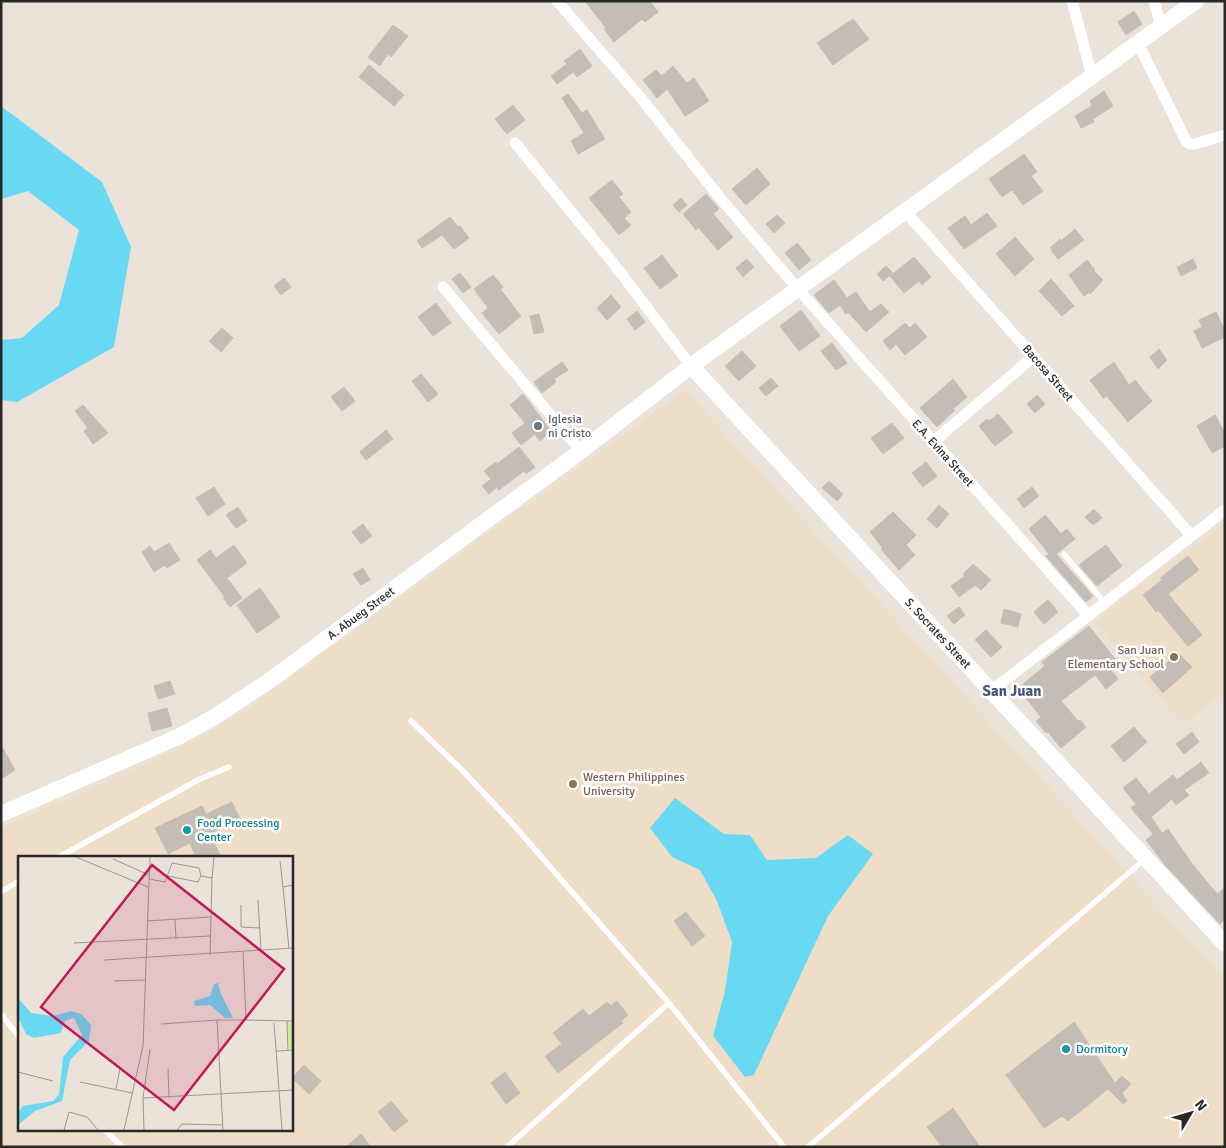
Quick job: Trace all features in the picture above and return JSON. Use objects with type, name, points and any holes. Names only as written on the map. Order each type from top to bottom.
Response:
[{"type":"street","name":"E.A. Evina Street","points":[[558,1],[641,98],[721,199],[798,289],[1089,616]]},
{"type":"street","points":[[1072,1],[1092,76]]},
{"type":"street","points":[[1154,1],[1161,26]]},
{"type":"street","name":"A. Abueg Street","points":[[1,814],[156,748],[216,716],[269,681],[581,451],[691,366],[1196,1]]},
{"type":"street","points":[[1138,43],[1186,140],[1190,144],[1195,144],[1225,135]]},
{"type":"street","points":[[515,143],[616,268],[691,366]]},
{"type":"street","name":"Bacosa Street","points":[[905,211],[1191,535]]},
{"type":"street","points":[[443,287],[581,451]]},
{"type":"street","points":[[933,442],[1033,356]]},
{"type":"street","name":"S. Socrates Street","points":[[691,366],[1225,944]]},
{"type":"street","points":[[991,692],[1225,510]]},
{"type":"lane","points":[[1064,554],[1105,603]]},
{"type":"lane","points":[[411,722],[462,770],[511,822],[669,1003],[784,1147]]},
{"type":"lane","points":[[61,856],[198,780],[229,767]]},
{"type":"lane","points":[[808,1147],[1146,858]]},
{"type":"lane","points":[[1,892],[18,882]]},
{"type":"lane","points":[[506,1147],[669,1003]]},
{"type":"lane","points":[[1,1014],[18,1036]]},
{"type":"lane","points":[[105,1130],[122,1147]]},
{"type":"shaded area","name":"Western Philippines University","points":[[685,390],[1225,980],[1225,1147],[1,1147],[1,828],[200,739],[248,708]]},
{"type":"shaded area","name":"San Juan Elementary School","points":[[1225,522],[1225,691],[1183,724],[1093,622]]},
{"type":"water","points":[[1,106],[102,182],[131,247],[114,347],[17,402],[1,400],[1,340],[22,338],[59,305],[79,230],[28,191],[1,199]]},
{"type":"water","points":[[675,798],[724,834],[750,835],[767,860],[816,858],[848,835],[873,854],[828,916],[754,1075],[745,1077],[713,1036],[725,991],[732,942],[717,901],[700,870],[672,857],[650,828]]},
{"type":"building","points":[[585,1],[650,1],[658,12],[645,22],[642,19],[614,42],[604,29],[606,28]]},
{"type":"building","points":[[1134,11],[1142,24],[1126,35],[1118,22]]},
{"type":"building","points":[[853,19],[869,39],[833,65],[817,43]]},
{"type":"building","points":[[393,25],[408,36],[391,57],[388,54],[380,66],[368,57]]},
{"type":"building","points":[[580,49],[592,66],[577,77],[573,72],[557,84],[551,76],[567,64],[564,61]]},
{"type":"building","points":[[369,65],[404,95],[394,106],[359,77]]},
{"type":"building","points":[[673,66],[687,83],[694,78],[709,101],[685,116],[667,89],[657,98],[643,80],[656,70],[662,76]]},
{"type":"building","points":[[1104,91],[1113,106],[1093,119],[1094,122],[1081,128],[1075,116],[1092,106],[1090,101]]},
{"type":"building","points":[[568,94],[582,113],[587,110],[605,139],[578,154],[571,141],[584,133],[562,98]]},
{"type":"building","points":[[513,105],[525,120],[507,134],[495,119]]},
{"type":"building","points":[[1024,154],[1037,172],[1031,176],[1043,191],[1023,205],[1012,190],[1002,197],[989,179]]},
{"type":"building","points":[[757,168],[770,184],[746,205],[732,189]]},
{"type":"building","points":[[612,180],[623,194],[619,197],[631,212],[624,218],[631,225],[619,235],[589,198]]},
{"type":"building","points":[[706,194],[719,209],[713,214],[733,237],[718,250],[698,227],[696,230],[683,214]]},
{"type":"building","points":[[681,198],[687,205],[679,212],[673,205]]},
{"type":"building","points":[[987,213],[997,226],[964,249],[948,228],[965,216],[971,225]]},
{"type":"building","points":[[777,215],[785,223],[774,233],[766,224]]},
{"type":"building","points":[[450,217],[469,238],[454,249],[442,235],[422,248],[417,241]]},
{"type":"building","points":[[1075,229],[1084,240],[1058,259],[1051,250],[1051,247]]},
{"type":"building","points":[[1015,237],[1034,259],[1015,276],[996,254]]},
{"type":"building","points":[[797,243],[811,260],[799,270],[785,253]]},
{"type":"building","points":[[662,255],[678,276],[660,289],[644,268]]},
{"type":"building","points":[[914,257],[931,277],[922,285],[919,281],[904,293],[890,276]]},
{"type":"building","points":[[747,259],[754,267],[743,277],[736,268]]},
{"type":"building","points":[[1193,259],[1197,268],[1181,276],[1177,267]]},
{"type":"building","points":[[1087,260],[1103,280],[1090,294],[1089,292],[1084,296],[1069,275]]},
{"type":"building","points":[[886,266],[893,273],[883,281],[877,274]]},
{"type":"building","points":[[460,273],[471,287],[463,293],[452,279]]},
{"type":"building","points":[[493,275],[503,287],[500,289],[521,316],[499,334],[482,313],[488,308],[474,289]]},
{"type":"building","points":[[284,278],[291,287],[281,295],[274,286]]},
{"type":"building","points":[[1051,279],[1074,306],[1062,316],[1039,291]]},
{"type":"building","points":[[834,280],[847,298],[856,292],[870,312],[881,304],[889,312],[866,332],[848,312],[846,314],[840,305],[829,313],[814,295]]},
{"type":"building","points":[[611,295],[621,307],[607,320],[597,308]]},
{"type":"building","points":[[436,303],[451,323],[433,336],[418,317]]},
{"type":"building","points":[[801,310],[820,336],[799,351],[780,326]]},
{"type":"building","points":[[637,311],[645,322],[635,330],[627,319]]},
{"type":"building","points":[[1216,312],[1225,331],[1225,337],[1202,348],[1194,331],[1202,327],[1199,320]]},
{"type":"building","points":[[539,314],[544,332],[534,334],[530,316]]},
{"type":"building","points":[[905,323],[910,328],[915,323],[927,337],[905,355],[896,344],[890,350],[883,341]]},
{"type":"building","points":[[222,328],[233,338],[221,352],[209,341]]},
{"type":"building","points":[[832,343],[847,363],[836,370],[821,351]]},
{"type":"building","points":[[1159,349],[1167,360],[1158,369],[1150,357]]},
{"type":"building","points":[[742,351],[756,366],[739,381],[725,366]]},
{"type":"building","points":[[562,362],[568,370],[554,379],[556,382],[542,393],[534,382]]},
{"type":"building","points":[[1114,362],[1129,385],[1135,380],[1152,401],[1128,422],[1107,396],[1103,398],[1090,380]]},
{"type":"building","points":[[421,374],[438,394],[428,402],[412,381]]},
{"type":"building","points":[[771,378],[778,386],[766,396],[759,388]]},
{"type":"building","points":[[953,379],[967,397],[937,427],[920,408]]},
{"type":"building","points":[[344,387],[355,401],[342,411],[331,397]]},
{"type":"building","points":[[523,394],[551,431],[540,441],[535,434],[521,445],[512,433],[525,423],[510,405]]},
{"type":"building","points":[[1037,395],[1045,404],[1035,413],[1027,404]]},
{"type":"building","points":[[83,405],[108,433],[93,444],[84,431],[88,428],[75,411]]},
{"type":"building","points":[[998,414],[1013,432],[995,446],[979,426],[987,419],[989,421]]},
{"type":"building","points":[[1215,415],[1225,433],[1225,446],[1212,453],[1197,426]]},
{"type":"building","points":[[892,423],[904,438],[883,454],[871,438]]},
{"type":"building","points":[[386,430],[393,439],[366,460],[360,452]]},
{"type":"building","points":[[519,447],[535,467],[526,474],[524,471],[499,490],[497,487],[489,494],[482,486],[491,479],[484,471],[496,462],[497,464]]},
{"type":"building","points":[[926,462],[937,476],[923,487],[912,473]]},
{"type":"building","points":[[829,481],[843,494],[837,501],[822,488]]},
{"type":"building","points":[[214,487],[225,504],[208,516],[196,498]]},
{"type":"building","points":[[1032,487],[1039,496],[1024,508],[1017,499]]},
{"type":"building","points":[[939,505],[949,514],[937,528],[927,519]]},
{"type":"building","points":[[238,507],[247,521],[236,528],[226,515]]},
{"type":"building","points":[[1094,509],[1102,518],[1093,525],[1085,517]]},
{"type":"building","points":[[893,512],[916,535],[906,545],[915,555],[899,570],[881,549],[883,548],[870,532]]},
{"type":"building","points":[[1045,515],[1061,534],[1067,529],[1075,539],[1056,554],[1093,596],[1086,602],[1046,556],[1049,554],[1029,529]]},
{"type":"building","points":[[363,524],[372,536],[361,544],[352,532]]},
{"type":"building","points":[[169,543],[180,560],[167,568],[165,565],[154,572],[142,552],[150,546],[154,552]]},
{"type":"building","points":[[234,545],[247,563],[227,578],[242,598],[230,607],[223,598],[225,597],[197,560],[210,550],[216,558]]},
{"type":"building","points":[[1106,545],[1122,566],[1097,586],[1079,565]]},
{"type":"building","points":[[1188,556],[1199,570],[1168,594],[1202,635],[1188,646],[1143,595],[1162,580],[1160,578]]},
{"type":"building","points":[[973,564],[991,580],[981,590],[975,585],[959,597],[951,586],[965,576],[963,574]]},
{"type":"building","points":[[363,568],[370,580],[361,585],[353,574]]},
{"type":"building","points":[[260,588],[280,617],[257,633],[237,605]]},
{"type":"building","points":[[1048,600],[1058,612],[1044,624],[1034,612]]},
{"type":"building","points":[[959,607],[965,615],[954,624],[947,616]]},
{"type":"building","points":[[1004,609],[1021,614],[1018,627],[1001,623]]},
{"type":"building","points":[[1089,626],[1115,659],[1107,665],[1118,679],[1106,689],[1095,675],[1061,701],[1078,721],[1080,720],[1086,727],[1061,748],[1036,721],[1041,717],[1018,688],[1045,666],[1042,662]]},
{"type":"building","points":[[986,630],[1002,647],[991,657],[975,640]]},
{"type":"building","points":[[1178,653],[1192,667],[1163,693],[1150,677]]},
{"type":"building","points":[[170,681],[175,694],[158,699],[154,686]]},
{"type":"building","points":[[167,708],[172,726],[152,731],[148,713]]},
{"type":"building","points":[[1134,727],[1147,742],[1124,762],[1111,746]]},
{"type":"building","points":[[1192,732],[1199,742],[1184,754],[1176,744]]},
{"type":"building","points":[[1,745],[15,770],[1,779]]},
{"type":"building","points":[[1201,762],[1209,773],[1184,790],[1189,795],[1176,805],[1172,799],[1151,817],[1162,833],[1168,829],[1193,865],[1217,894],[1225,888],[1225,919],[1220,924],[1166,866],[1146,840],[1153,834],[1131,808],[1136,804],[1123,788],[1136,778],[1149,794],[1173,775],[1177,780]]},
{"type":"building","name":"Food Processing Center","points":[[232,802],[240,819],[210,834],[221,856],[196,856],[190,843],[168,854],[155,828],[202,806],[206,814]]},
{"type":"building","points":[[686,912],[705,936],[692,946],[674,921]]},
{"type":"building","points":[[617,1001],[628,1015],[621,1021],[623,1023],[558,1073],[545,1056],[562,1044],[553,1033],[583,1009],[589,1016],[607,1002],[611,1006]]},
{"type":"building","name":"Dormitory","points":[[1074,1022],[1115,1083],[1122,1076],[1131,1084],[1122,1093],[1127,1101],[1123,1104],[1108,1089],[1068,1121],[1062,1116],[1044,1128],[1006,1075]]},
{"type":"building","points":[[304,1065],[321,1081],[309,1094],[292,1078]]},
{"type":"building","points":[[505,1072],[520,1093],[506,1104],[491,1083]]},
{"type":"building","points":[[391,1101],[408,1121],[394,1132],[378,1112]]},
{"type":"building","points":[[953,1108],[980,1147],[942,1147],[927,1127]]},
{"type":"building","points":[[361,1134],[371,1147],[346,1147]]},
{"type":"place","name":"Iglesia ni Cristo","points":[[538,426]]},
{"type":"place","name":"San Juan Elementary School","points":[[1174,657]]},
{"type":"place","name":"Western Philippines University","points":[[573,784]]},
{"type":"place","name":"Food Processing Center","points":[[187,830]]},
{"type":"place","name":"Dormitory","points":[[1066,1049]]},
{"type":"district","name":"San Juan","points":[[1012,691]]}]
